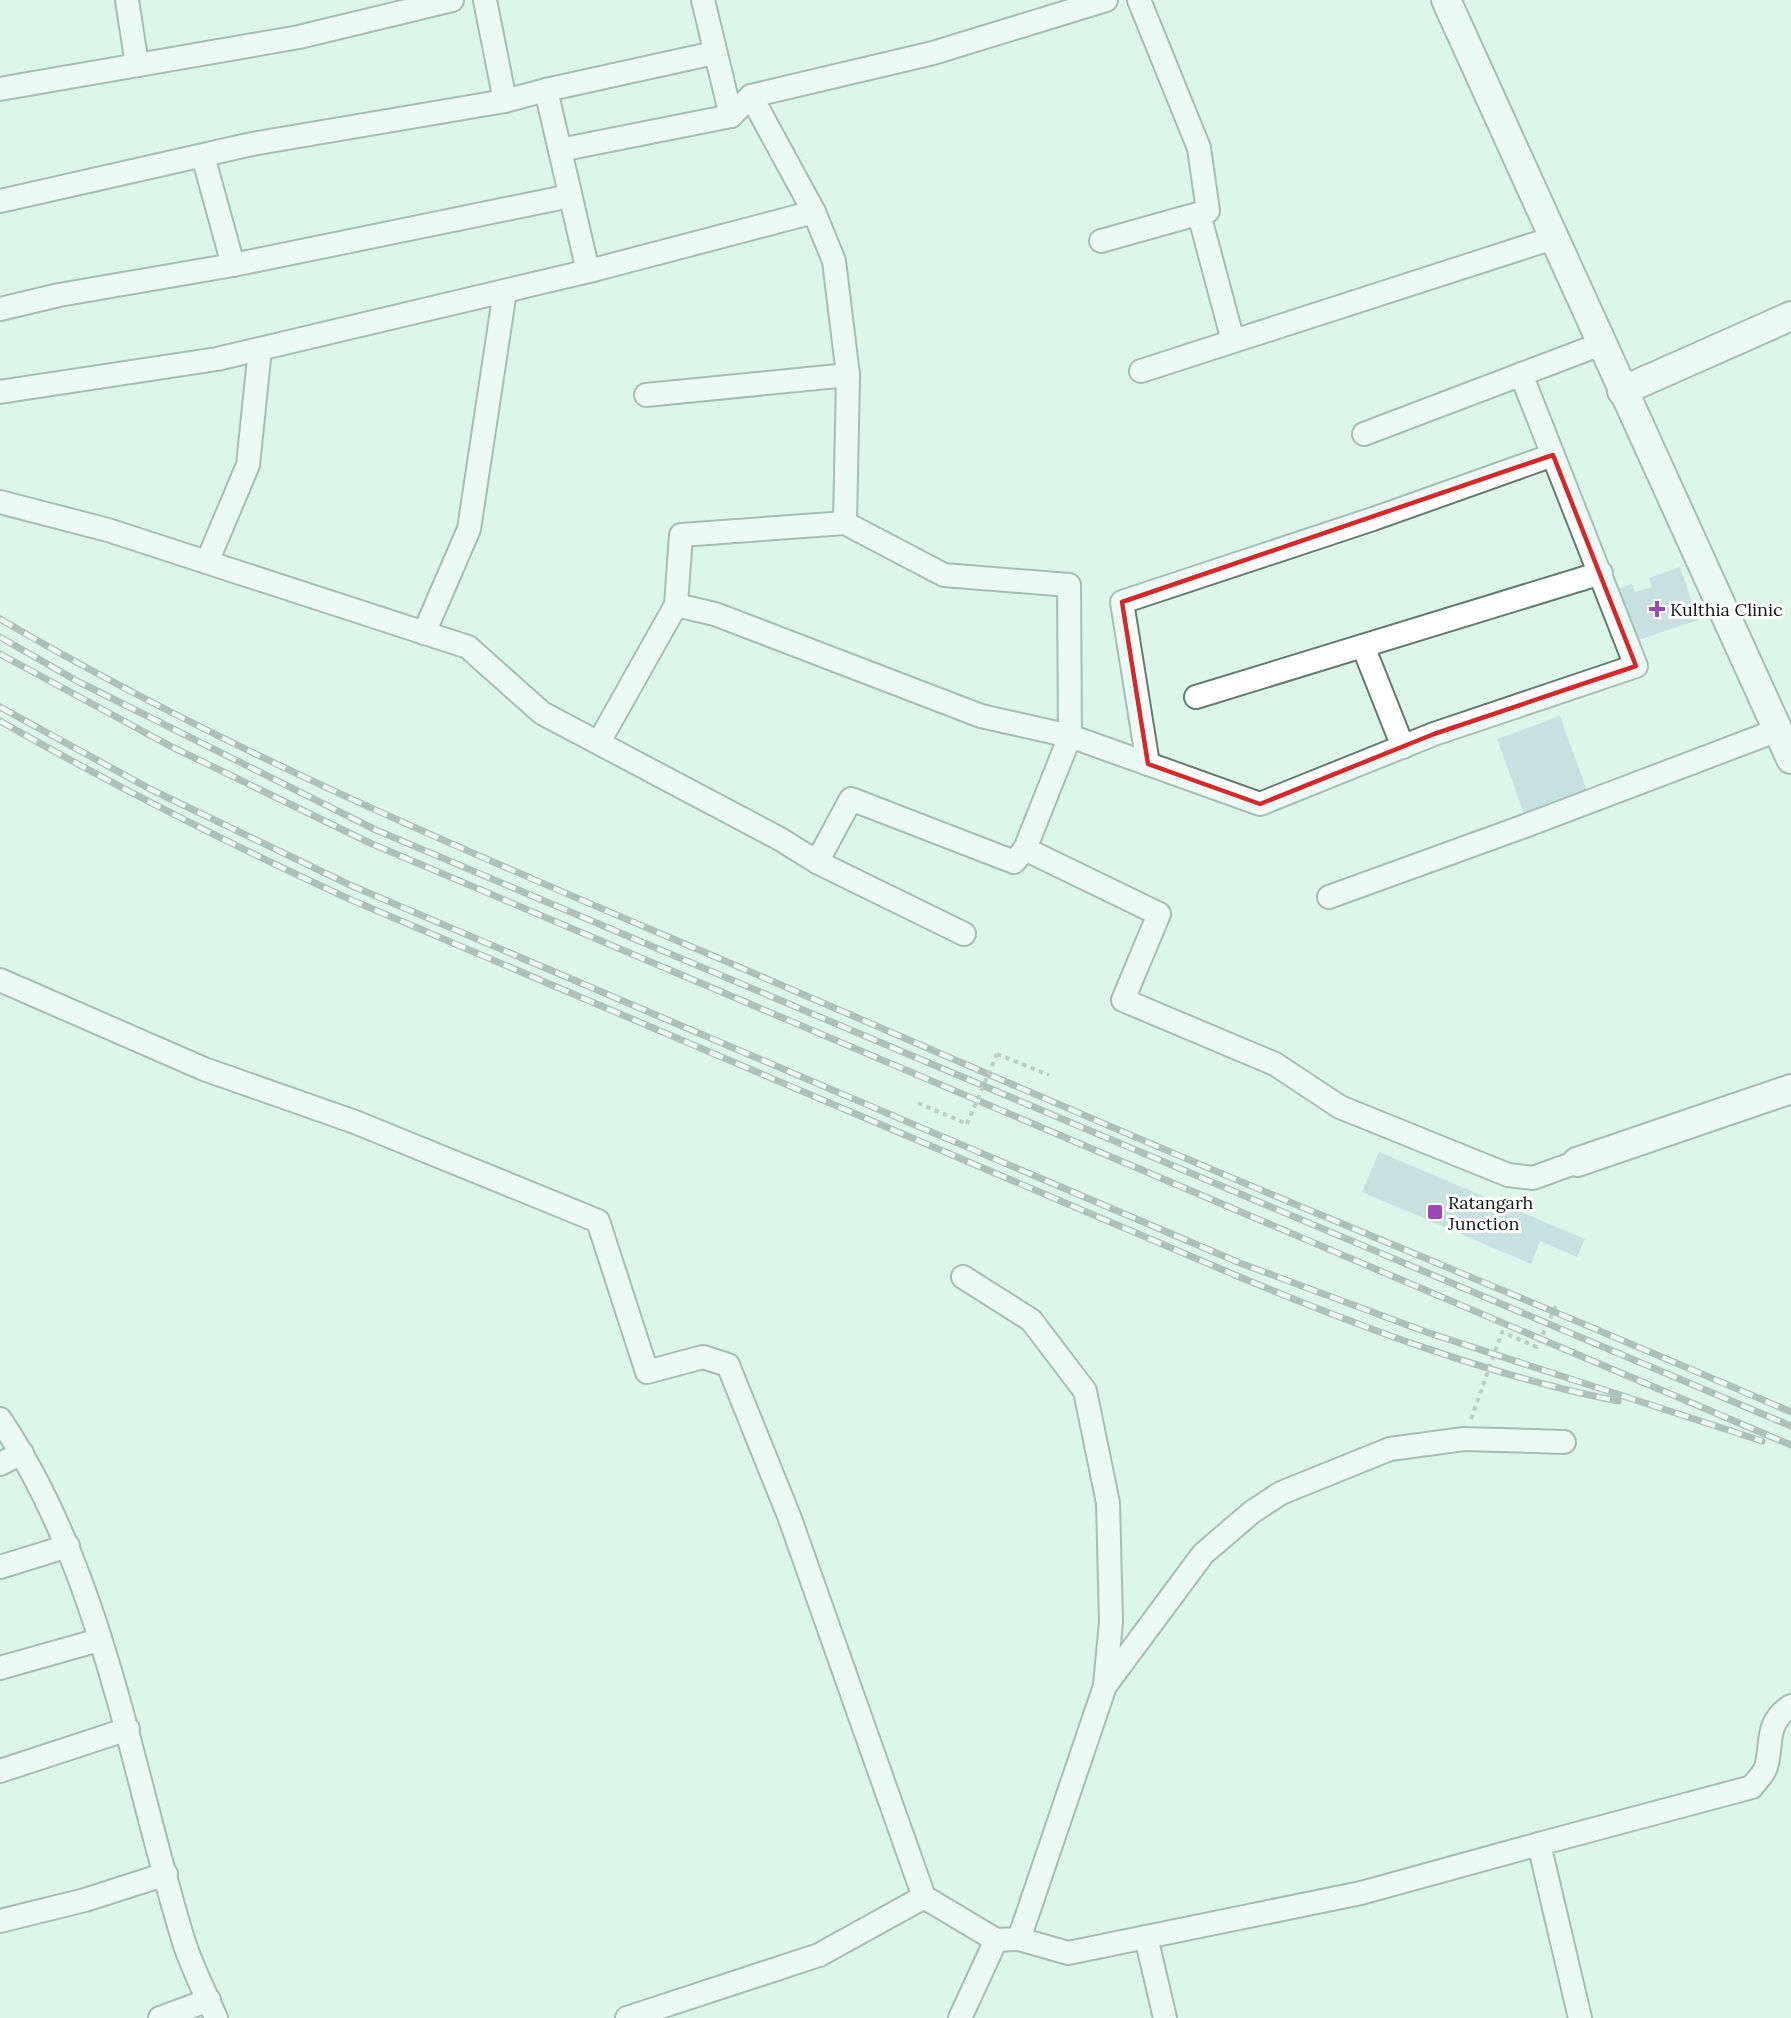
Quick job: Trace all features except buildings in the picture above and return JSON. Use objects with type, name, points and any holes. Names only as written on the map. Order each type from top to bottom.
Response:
[{"type":"street","points":[[127,0],[136,65]]},
{"type":"street","points":[[0,89],[299,37],[452,0]]},
{"type":"street","points":[[702,0],[731,116]]},
{"type":"street","points":[[560,150],[731,116],[751,96],[933,53],[1106,0]]},
{"type":"street","points":[[1101,242],[1208,211],[1199,148],[1139,0]]},
{"type":"street","points":[[1446,0],[1791,759]]},
{"type":"street","points":[[490,1],[505,100]]},
{"type":"street","points":[[0,201],[252,144],[505,100],[714,53]]},
{"type":"street","points":[[546,90],[588,271]]},
{"type":"street","points":[[751,96],[814,212],[834,261],[848,375],[845,524]]},
{"type":"street","points":[[203,156],[233,265]]},
{"type":"street","points":[[0,309],[59,295],[233,265],[570,196]]},
{"type":"street","points":[[0,392],[217,359],[588,271],[814,212]]},
{"type":"street","points":[[1199,214],[1233,341]]},
{"type":"street","points":[[1141,371],[1553,238]]},
{"type":"street","points":[[424,633],[469,529],[505,291]]},
{"type":"street","points":[[1623,391],[1791,316]]},
{"type":"street","points":[[1364,434],[1601,344]]},
{"type":"street","points":[[207,562],[248,465],[260,349]]},
{"type":"street","points":[[676,605],[715,614],[981,716],[1070,736],[1260,804],[1403,747],[1636,666],[1521,374]]},
{"type":"street","points":[[646,395],[848,375]]},
{"type":"street","points":[[1148,764],[1122,602],[1373,519],[1554,455]]},
{"type":"street","points":[[0,502],[108,530],[468,647],[542,712],[780,839],[817,862],[964,934]]},
{"type":"street","points":[[599,742],[676,605],[681,535],[845,524],[944,575],[1069,585],[1070,736],[1024,849],[1014,862],[850,799],[817,862]]},
{"type":"street","points":[[1196,697],[1601,573]]},
{"type":"street","points":[[1363,646],[1403,747]]},
{"type":"street","points":[[1329,897],[1778,730]]},
{"type":"street","points":[[1024,849],[1159,914],[1123,1000],[1275,1064],[1340,1107],[1508,1175],[1533,1178],[1791,1089]]},
{"type":"street","points":[[0,980],[204,1069],[355,1122],[598,1221],[647,1372],[703,1357],[728,1365],[789,1516],[924,1897],[996,1940],[1019,1940],[1068,1953],[1360,1893],[1752,1787],[1766,1768],[1769,1736],[1784,1710],[1791,1706]]},
{"type":"street","points":[[963,1276],[1031,1320],[1085,1391],[1108,1503],[1111,1622],[1105,1686],[1019,1940]]},
{"type":"street","points":[[0,1419],[22,1453],[68,1546],[128,1729],[183,1941],[213,2009],[160,2018]]},
{"type":"street","points":[[1105,1686],[1203,1554],[1252,1512],[1281,1493],[1390,1449],[1464,1439],[1564,1442]]},
{"type":"street","points":[[0,1464],[22,1453]]},
{"type":"street","points":[[0,1567],[68,1546]]},
{"type":"street","points":[[0,1668],[99,1640]]},
{"type":"street","points":[[0,1771],[128,1729]]},
{"type":"street","points":[[1539,1844],[1580,2018]]},
{"type":"street","points":[[0,1921],[85,1900],[166,1874]]},
{"type":"street","points":[[627,2018],[819,1955],[924,1897]]},
{"type":"street","points":[[1146,1937],[1165,2018]]},
{"type":"street","points":[[960,2018],[996,1940]]},
{"type":"path","points":[[918,1103],[967,1124],[998,1053],[1049,1075]]},
{"type":"path","points":[[1464,1439],[1503,1332],[1537,1347],[1557,1304]]},
{"type":"highlighted area","points":[[1553,455],[1636,666],[1434,734],[1260,804],[1148,764],[1122,602]]},
{"type":"railway","points":[[0,619],[180,717],[364,805],[1140,1139],[1791,1412]]},
{"type":"railway","points":[[0,637],[77,681],[376,830],[1791,1426]]},
{"type":"railway","points":[[0,654],[170,746],[370,843],[1791,1445]]},
{"type":"railway","points":[[0,707],[152,790],[350,885],[1240,1263],[1429,1333],[1762,1441]]},
{"type":"railway","points":[[0,721],[172,813],[347,898],[1235,1275],[1375,1330],[1472,1363],[1521,1378],[1618,1401]]},
{"type":"place","name":"Kulthia Clinic","points":[[1657,609]]},
{"type":"place","name":"Ratangarh Junction","points":[[1435,1212]]}]
